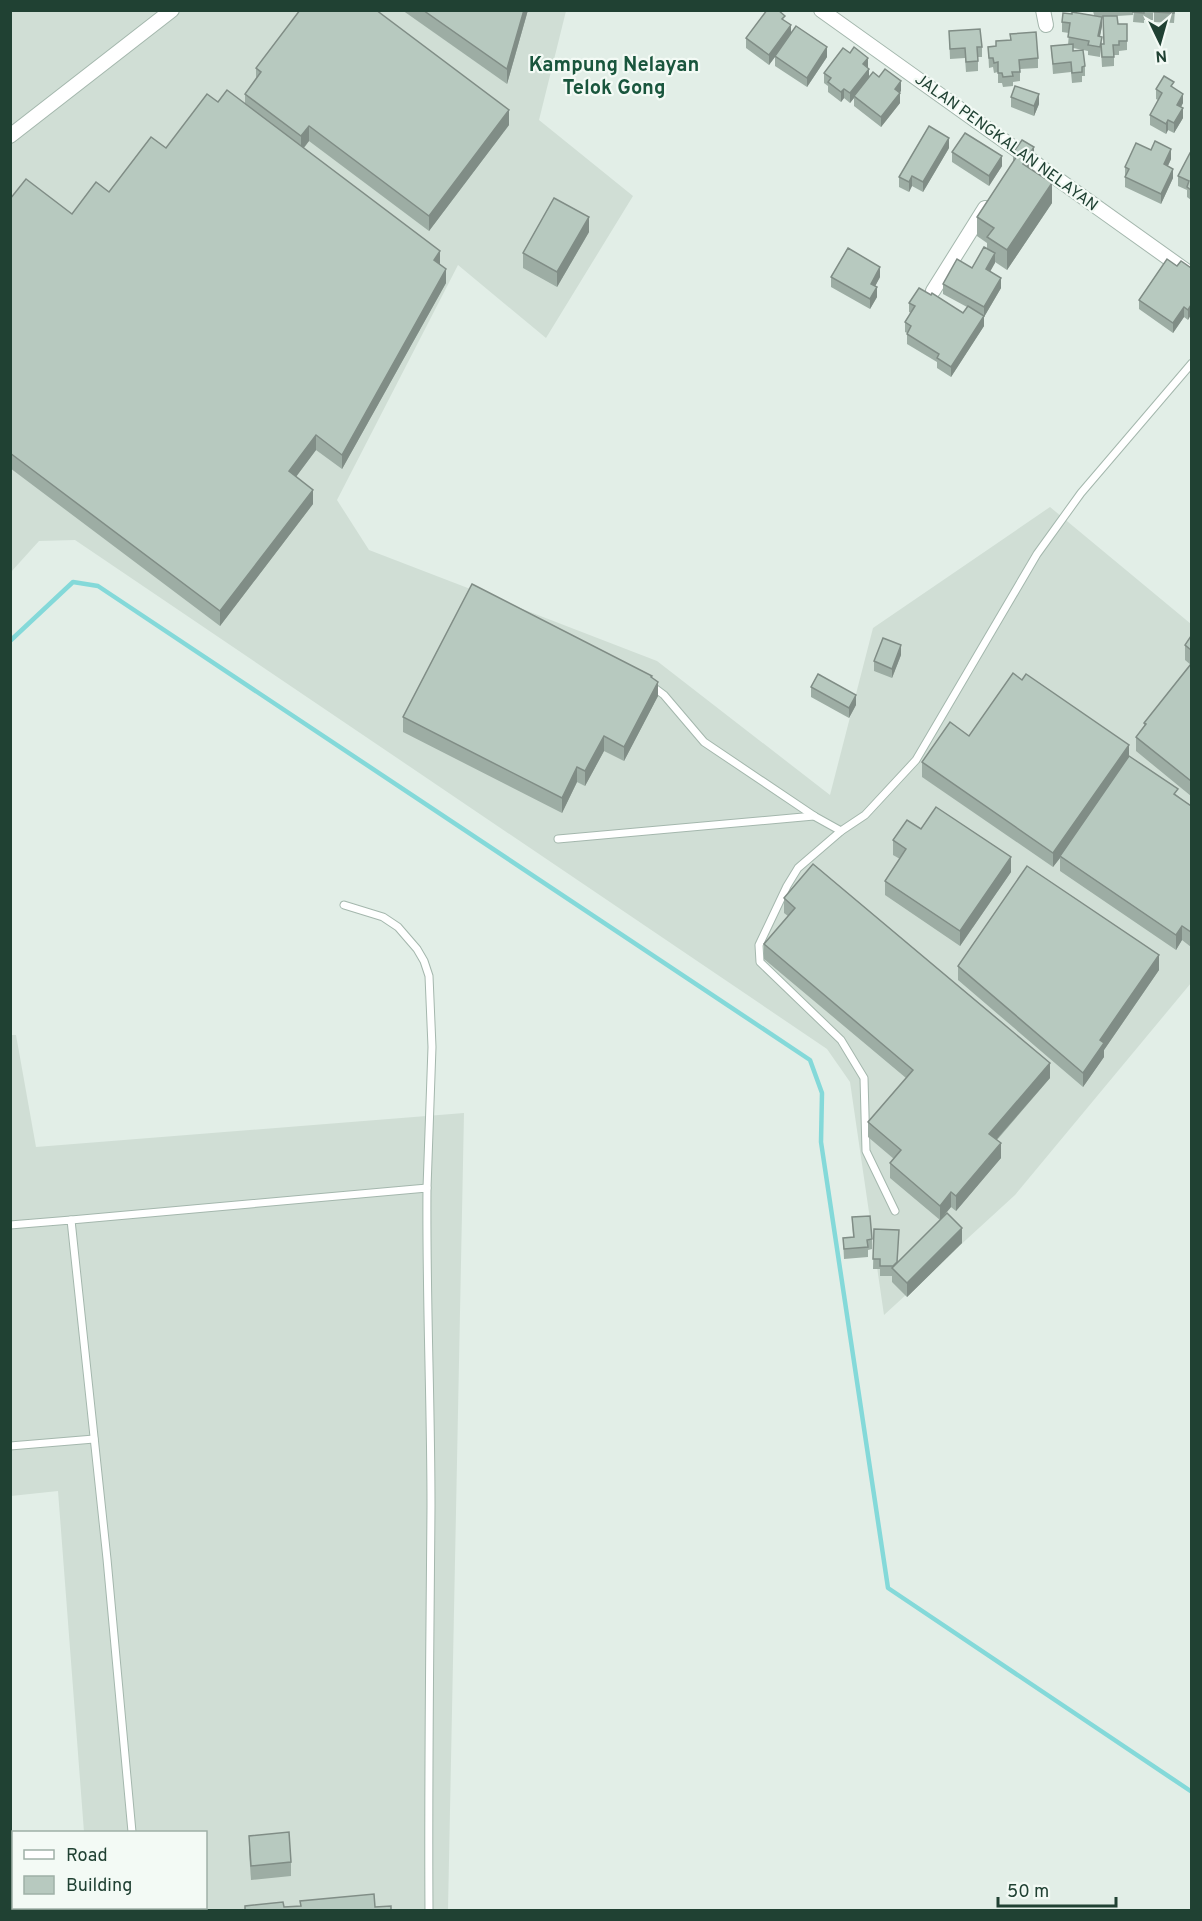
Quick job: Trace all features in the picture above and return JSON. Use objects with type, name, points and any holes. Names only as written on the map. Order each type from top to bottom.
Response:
[{"type":"street","points":[[10,136],[172,10]]},
{"type":"street","name":"JALAN PENGKALAN NELAYAN","points":[[821,10],[1017,158],[1191,275]]},
{"type":"street","points":[[1044,10],[1046,25]]},
{"type":"street","points":[[933,291],[995,192]]},
{"type":"lane","points":[[895,1210],[866,1151],[864,1078],[841,1040],[760,962],[759,945],[798,868],[865,815],[916,760],[1037,554],[1081,493],[1191,363]]},
{"type":"lane","points":[[646,681],[664,695],[704,742],[814,816],[842,831]]},
{"type":"lane","points":[[558,838],[814,816]]},
{"type":"lane","points":[[344,905],[383,917],[398,927],[417,949],[429,976],[432,1047],[427,1188],[431,1505],[428,1687],[429,1911]]},
{"type":"lane","points":[[10,1225],[427,1188]]},
{"type":"lane","points":[[71,1220],[107,1559],[132,1831]]},
{"type":"lane","points":[[10,1446],[94,1439]]},
{"type":"shaded area","points":[[11,11],[566,11],[539,120],[633,196],[546,338],[458,265],[337,500],[369,550],[657,661],[830,795],[873,628],[1050,507],[1191,624],[1191,983],[1015,1195],[884,1315],[850,1082],[827,1049],[75,540],[39,541],[11,572]]},
{"type":"shaded area","points":[[11,1035],[16,1035],[36,1147],[464,1113],[448,1910],[90,1910],[207,1909],[207,1831],[84,1831],[58,1491],[11,1496]]},
{"type":"building","points":[[300,10],[376,10],[509,110],[429,216],[309,126],[301,136],[245,94],[261,72],[256,68]]},
{"type":"building","points":[[423,10],[524,10],[507,69]]},
{"type":"building","points":[[767,10],[778,10],[785,16],[782,19],[791,25],[769,55],[746,38]]},
{"type":"building","points":[[1144,10],[1144,13],[1133,12]]},
{"type":"building","points":[[1154,10],[1174,10],[1174,13],[1154,12]]},
{"type":"building","points":[[1072,12],[1102,17],[1098,36],[1102,37],[1100,47],[1088,45],[1089,41],[1068,37],[1070,23],[1062,22],[1063,13],[1072,14]]},
{"type":"building","points":[[1103,16],[1117,16],[1118,24],[1127,24],[1127,41],[1119,41],[1119,45],[1113,45],[1114,57],[1102,57]]},
{"type":"building","points":[[796,26],[827,47],[807,78],[775,56]]},
{"type":"building","points":[[980,29],[982,47],[977,47],[978,61],[966,62],[965,48],[950,49],[949,31]]},
{"type":"building","points":[[1036,32],[1038,58],[1019,60],[1020,72],[1012,72],[1013,76],[1003,77],[1002,73],[998,73],[998,62],[994,63],[993,58],[989,58],[988,47],[996,46],[996,41],[1011,40],[1010,34]]},
{"type":"building","points":[[1073,44],[1073,51],[1083,50],[1085,66],[1082,67],[1082,72],[1072,73],[1071,62],[1053,64],[1051,46]]},
{"type":"building","points":[[854,47],[868,58],[863,64],[869,69],[850,93],[844,89],[841,92],[828,82],[831,78],[824,73],[843,48],[850,53]]},
{"type":"building","points":[[885,69],[901,81],[895,89],[900,93],[881,117],[854,96],[873,72],[879,77]]},
{"type":"building","points":[[1164,76],[1174,82],[1171,86],[1183,94],[1177,105],[1183,108],[1174,123],[1168,120],[1166,124],[1150,115],[1162,93],[1156,89]]},
{"type":"building","points":[[1015,86],[1039,94],[1034,106],[1011,97]]},
{"type":"building","points":[[227,90],[440,251],[434,260],[446,269],[342,455],[316,435],[289,471],[313,490],[220,611],[10,453],[10,199],[26,179],[72,214],[96,182],[109,192],[151,137],[166,148],[207,94],[218,102]]},
{"type":"building","points":[[929,126],[949,138],[923,182],[912,176],[909,182],[899,177]]},
{"type":"building","points":[[965,133],[1002,156],[989,176],[952,152]]},
{"type":"building","points":[[1022,140],[1034,147],[1023,164],[1052,183],[1007,250],[987,237],[994,228],[977,217],[1017,156],[1013,153]]},
{"type":"building","points":[[1155,141],[1171,149],[1164,164],[1173,169],[1161,194],[1125,177],[1129,169],[1125,167],[1136,143],[1151,150]]},
{"type":"building","points":[[1190,153],[1191,190],[1187,187],[1189,181],[1178,176]]},
{"type":"building","points":[[554,198],[589,217],[557,272],[523,253]]},
{"type":"building","points":[[984,247],[995,253],[986,269],[1001,278],[984,307],[943,284],[957,259],[972,268]]},
{"type":"building","points":[[848,248],[880,267],[871,284],[877,287],[870,299],[831,277]]},
{"type":"building","points":[[1167,259],[1177,266],[1181,261],[1191,268],[1191,305],[1188,310],[1184,307],[1173,323],[1139,300]]},
{"type":"building","points":[[919,288],[931,295],[932,293],[963,313],[968,306],[984,316],[951,367],[937,358],[939,354],[907,334],[911,326],[905,322],[915,306],[909,303]]},
{"type":"building","points":[[472,584],[652,676],[658,682],[624,747],[604,736],[585,771],[577,767],[562,798],[403,717]]},
{"type":"building","points":[[1191,636],[1191,650],[1185,645]]},
{"type":"building","points":[[883,638],[901,645],[892,669],[874,661]]},
{"type":"building","points":[[1191,664],[1191,781],[1136,737],[1146,724],[1144,723]]},
{"type":"building","points":[[1013,673],[1022,680],[1026,674],[1129,745],[1053,853],[922,762],[950,722],[969,736]]},
{"type":"building","points":[[818,674],[856,695],[849,708],[811,687]]},
{"type":"building","points":[[1129,756],[1178,789],[1174,794],[1191,806],[1191,932],[1182,926],[1176,935],[1060,856]]},
{"type":"building","points":[[936,807],[1011,857],[960,931],[885,881],[906,849],[893,840],[907,820],[921,829]]},
{"type":"building","points":[[813,864],[1050,1063],[989,1134],[1001,1143],[956,1196],[951,1192],[940,1206],[890,1163],[901,1150],[868,1122],[913,1070],[764,944],[795,908],[784,898]]},
{"type":"building","points":[[1027,866],[1159,955],[1100,1040],[1104,1043],[1083,1073],[958,966]]},
{"type":"building","points":[[947,1213],[962,1228],[907,1283],[892,1268]]},
{"type":"building","points":[[870,1216],[872,1239],[867,1240],[868,1247],[844,1249],[843,1238],[854,1237],[852,1217]]},
{"type":"building","points":[[874,1229],[899,1230],[897,1262],[893,1266],[880,1266],[880,1259],[873,1259]]},
{"type":"building","points":[[289,1832],[291,1862],[251,1866],[249,1836]]},
{"type":"building","points":[[374,1894],[375,1907],[391,1906],[391,1911],[245,1911],[245,1906],[283,1902],[284,1907],[301,1906],[300,1901]]},
{"type":"waterway","points":[[10,641],[73,582],[98,586],[810,1060],[822,1093],[821,1142],[888,1588],[1192,1792]]},
{"type":"district","name":"Kampung Nelayan Telok Gong","points":[[614,78]]}]
